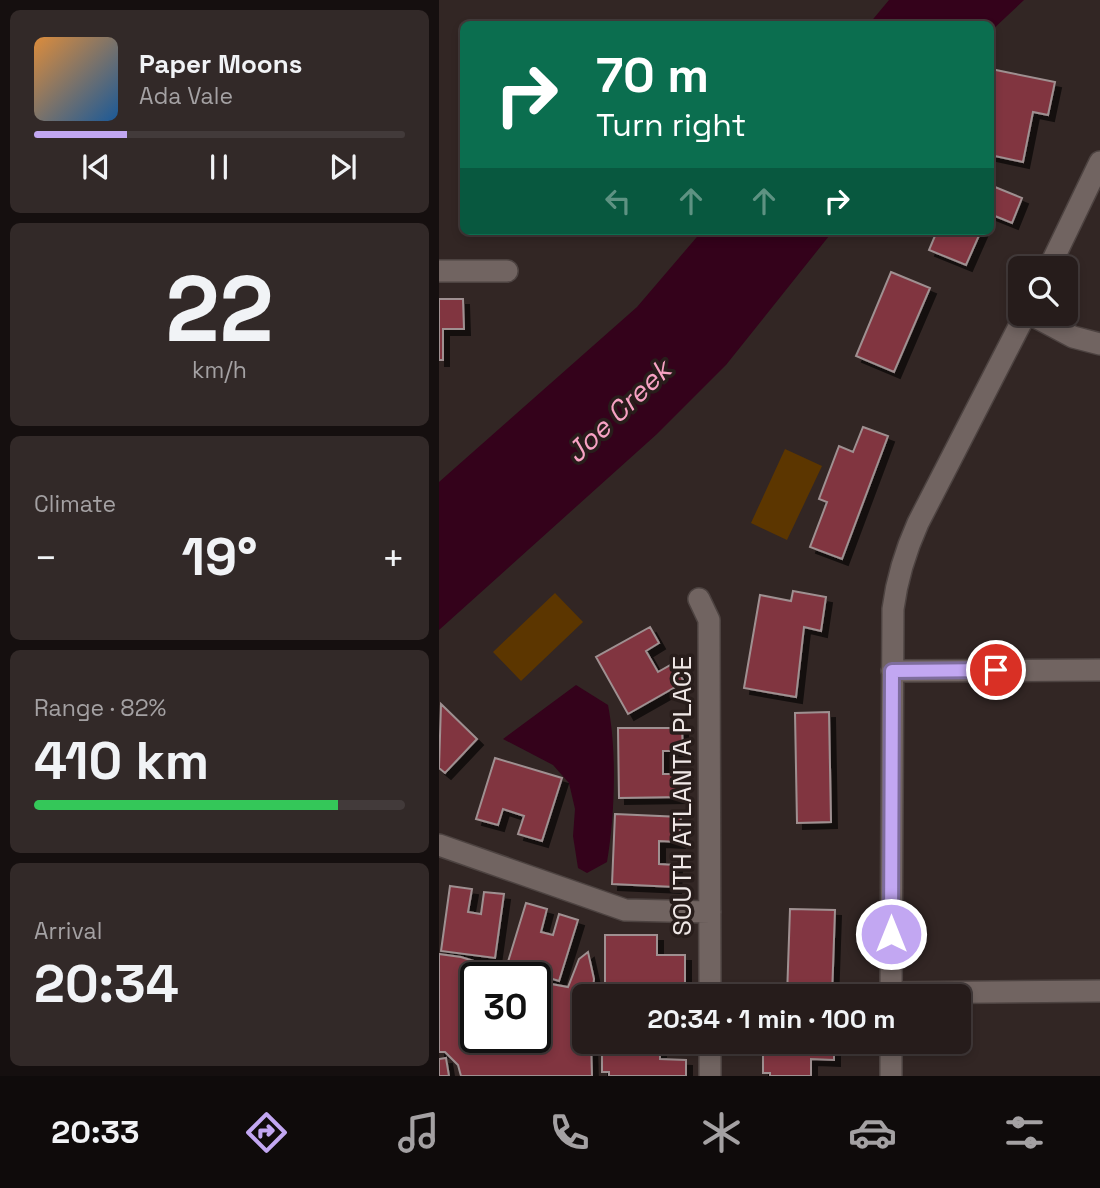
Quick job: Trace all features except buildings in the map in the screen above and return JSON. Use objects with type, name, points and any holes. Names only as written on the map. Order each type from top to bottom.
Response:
[{"type":"street","points":[[1055,256],[1100,162]]},
{"type":"street","points":[[439,271],[507,271]]},
{"type":"street","points":[[891,984],[892,671],[893,609],[897,580],[904,555],[1020,326]]},
{"type":"street","points":[[1052,326],[1074,337],[1100,344]]},
{"type":"street","name":"SOUTH ATLANTA PLACE","points":[[699,598],[710,620],[710,984]]},
{"type":"street","points":[[892,671],[1100,670]]},
{"type":"street","points":[[439,845],[625,910],[710,912]]},
{"type":"street","points":[[971,993],[1100,991]]},
{"type":"street","points":[[710,1054],[710,1076]]},
{"type":"street","points":[[891,1054],[891,1076]]},
{"type":"shaded area","points":[[785,449],[822,466],[787,540],[751,523]]},
{"type":"shaded area","points":[[555,593],[583,622],[521,681],[493,652]]},
{"type":"water","points":[[889,0],[1024,0],[994,28],[994,21],[872,21]]},
{"type":"water","name":"Joe Creek","points":[[699,235],[830,235],[726,365],[657,434],[439,630],[439,482],[637,307]]},
{"type":"water","points":[[576,685],[608,705],[613,742],[612,824],[607,862],[587,873],[578,868],[573,836],[575,809],[569,783],[553,765],[503,739]]},
{"type":"route","points":[[891,934],[892,671],[996,670]]}]
